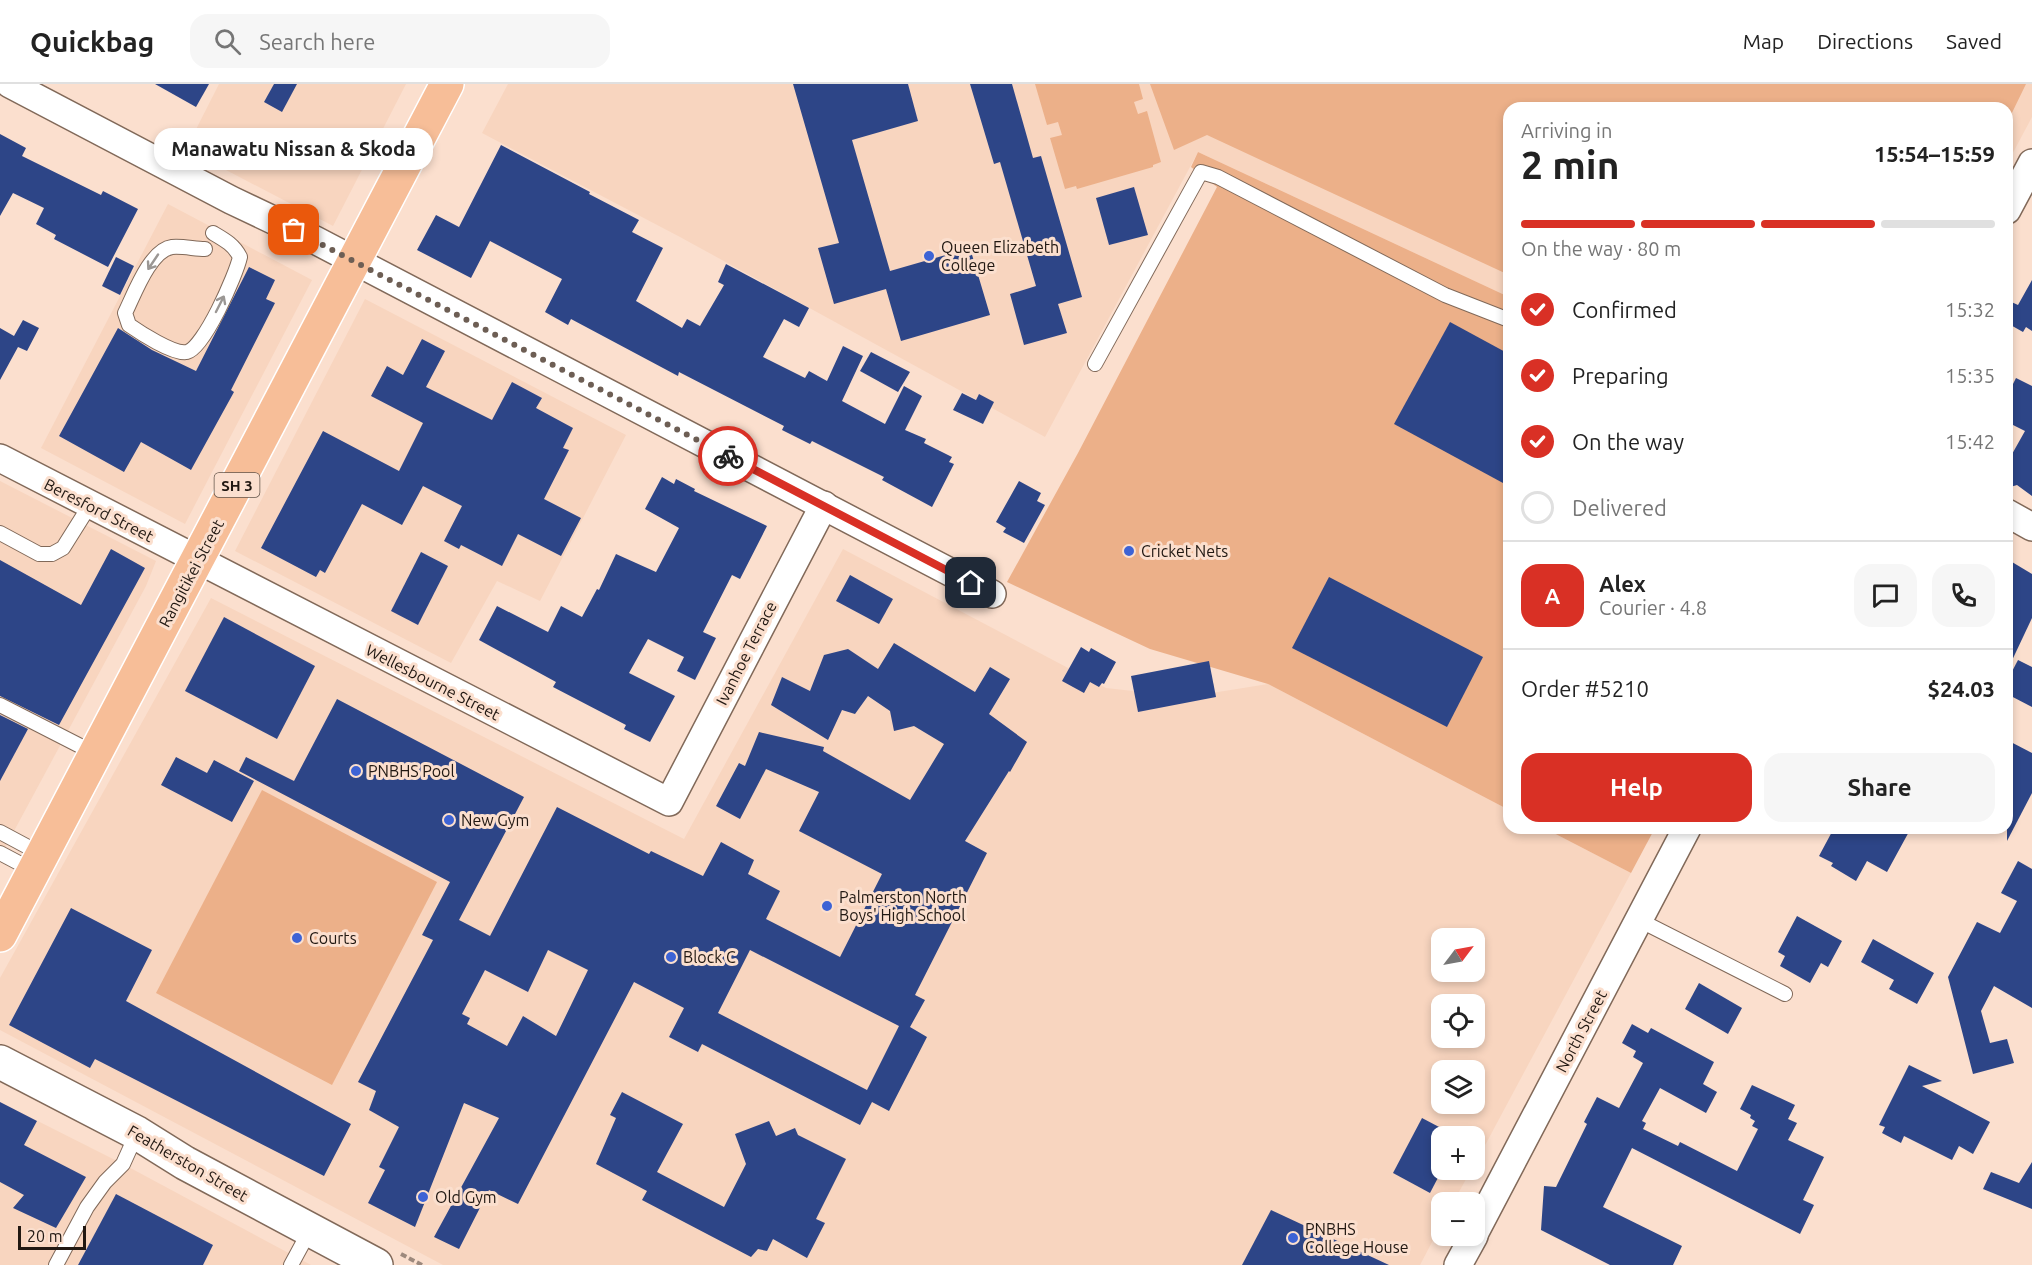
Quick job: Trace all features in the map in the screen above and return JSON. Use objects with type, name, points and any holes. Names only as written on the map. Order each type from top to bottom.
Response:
[{"type":"highway","name":"Rangitikei Street","points":[[3,922],[38,863],[96,754],[447,84]]},
{"type":"main road","name":"Featherston Street","points":[[0,1062],[137,1133],[185,1163],[376,1265]]},
{"type":"street","points":[[10,84],[992,594]]},
{"type":"street","points":[[2013,199],[2032,163]]},
{"type":"street","name":"Beresford Street","points":[[0,458],[198,561]]},
{"type":"street","name":"Ivanhoe Terrace","points":[[669,802],[824,505]]},
{"type":"street","points":[[2013,516],[2032,527]]},
{"type":"street","name":"Wellesbourne Street","points":[[198,561],[669,802]]},
{"type":"street","name":"North Street","points":[[1485,1214],[1684,834]]},
{"type":"street","name":"North Street","points":[[1458,1265],[1468,1246]]},
{"type":"lane","points":[[1095,364],[1201,172],[1218,177],[1445,295],[1503,318]]},
{"type":"lane","points":[[205,249],[171,247],[157,254],[143,276],[125,314],[129,325],[176,351],[187,352],[196,345],[204,335],[238,269],[240,256],[227,240],[213,233]]},
{"type":"lane","points":[[0,533],[39,554],[52,554],[63,548],[90,505]]},
{"type":"lane","points":[[0,705],[96,754]]},
{"type":"lane","points":[[0,832],[38,863]]},
{"type":"lane","points":[[0,853],[38,863]]},
{"type":"lane","points":[[1639,920],[1785,994]]},
{"type":"lane","points":[[57,1265],[87,1207],[105,1182],[123,1164],[137,1133]]},
{"type":"lane","points":[[291,1265],[310,1230]]},
{"type":"shaded area","points":[[219,84],[406,84],[333,226],[186,149]]},
{"type":"shaded area","name":"Queen Elizabeth College","points":[[508,84],[2032,84],[2032,117],[2013,153],[2013,102],[1503,102],[1503,294],[1198,152],[1045,437],[680,237],[482,133]]},
{"type":"shaded area","points":[[1035,84],[1139,84],[1143,99],[1134,102],[1138,114],[1147,111],[1161,162],[1153,167],[1077,189],[1076,186],[1065,189],[1050,138],[1062,135],[1058,122],[1047,125]]},
{"type":"shaded area","points":[[1150,84],[2026,84],[2013,111],[2013,102],[1503,102],[1503,272],[1207,135],[1174,150]]},
{"type":"shaded area","points":[[1198,152],[1503,294],[1503,807],[1268,684],[1150,649],[1007,582],[1078,453],[1217,187],[1191,167]]},
{"type":"shaded area","points":[[168,204],[312,280],[185,524],[41,448]]},
{"type":"shaded area","points":[[365,299],[626,435],[540,601],[497,581],[451,663],[235,551]]},
{"type":"shaded area","points":[[0,481],[156,561],[146,586],[0,857]]},
{"type":"shaded area","name":"Palmerston North Boys' High School","points":[[843,549],[1106,688],[1187,697],[1268,684],[1503,807],[1503,834],[1556,834],[1631,873],[1485,1145],[1485,1126],[1431,1126],[1431,1180],[1466,1180],[1459,1192],[1431,1192],[1431,1244],[1420,1265],[443,1265],[0,1030],[0,978],[211,598],[684,839]]},
{"type":"shaded area","name":"Courts","points":[[262,790],[437,882],[332,1085],[156,993]]},
{"type":"shaded area","points":[[1556,834],[1652,834],[1631,873]]},
{"type":"shaded area","points":[[0,1102],[123,1164],[311,1265],[0,1265]]},
{"type":"building","points":[[155,84],[209,84],[196,107]]},
{"type":"building","points":[[274,84],[297,84],[282,112],[264,102]]},
{"type":"building","points":[[793,84],[908,84],[918,121],[852,140],[890,271],[970,248],[990,315],[901,341],[886,289],[834,304],[818,248],[839,243]]},
{"type":"building","points":[[970,84],[1012,84],[1033,158],[1041,156],[1082,297],[1058,304],[1067,333],[1024,345],[1010,294],[1036,286],[1000,162],[994,164]]},
{"type":"building","points":[[0,134],[26,148],[22,156],[101,195],[103,191],[138,209],[108,267],[54,239],[56,235],[36,224],[44,208],[13,193],[0,216]]},
{"type":"building","points":[[501,145],[639,220],[632,232],[663,248],[636,301],[682,328],[687,319],[700,326],[724,285],[718,282],[726,264],[809,308],[799,327],[784,319],[763,357],[805,378],[809,371],[827,381],[843,346],[863,356],[842,401],[885,424],[904,386],[922,396],[905,430],[926,439],[924,443],[952,457],[949,462],[954,464],[932,507],[882,480],[884,477],[812,441],[810,444],[782,430],[784,426],[679,372],[678,376],[571,319],[568,325],[545,312],[562,279],[490,241],[471,278],[417,250],[436,215],[459,227]]},
{"type":"building","points":[[1134,187],[1148,235],[1109,245],[1096,198]]},
{"type":"building","points":[[116,257],[134,266],[120,295],[102,286]]},
{"type":"building","points":[[249,267],[275,280],[266,299],[275,303],[231,390],[234,392],[191,470],[141,442],[124,472],[59,436],[118,328],[152,350],[196,371]]},
{"type":"building","points":[[2032,280],[2032,331],[2026,327],[2023,332],[2013,326],[2013,303],[2018,305]]},
{"type":"building","points":[[23,320],[39,328],[27,351],[18,347],[0,380],[0,328],[14,336]]},
{"type":"building","points":[[1450,322],[1503,351],[1503,483],[1394,424]]},
{"type":"building","points":[[422,339],[445,351],[426,387],[492,420],[512,382],[542,398],[536,408],[573,428],[563,448],[569,450],[544,499],[581,518],[561,556],[518,534],[502,566],[461,545],[459,549],[444,541],[462,506],[423,486],[402,525],[362,504],[325,573],[320,570],[316,577],[261,548],[323,431],[399,471],[423,423],[371,396],[387,366],[403,375]]},
{"type":"building","points":[[871,352],[910,372],[898,392],[860,371]]},
{"type":"building","points":[[2016,378],[2032,386],[2032,496],[2017,485],[2013,486],[2013,452],[2025,431],[2013,425],[2013,384]]},
{"type":"building","points":[[962,393],[976,400],[979,394],[994,402],[983,424],[953,410]]},
{"type":"building","points":[[662,477],[674,484],[676,479],[695,489],[694,491],[767,526],[740,579],[732,575],[703,632],[716,638],[695,680],[677,671],[684,657],[648,639],[629,673],[675,696],[650,742],[624,729],[626,725],[553,687],[556,682],[479,640],[497,606],[548,632],[561,606],[582,617],[597,589],[599,590],[616,554],[656,572],[679,528],[645,509]]},
{"type":"building","points":[[1019,481],[1041,493],[1037,501],[1045,505],[1024,543],[1003,532],[1006,528],[996,522]]},
{"type":"building","points":[[111,549],[145,568],[59,725],[0,696],[0,560],[81,605]]},
{"type":"building","points":[[421,552],[448,566],[418,625],[391,611]]},
{"type":"building","points":[[2013,563],[2032,574],[2032,618],[2013,658]]},
{"type":"building","points":[[850,575],[893,599],[879,624],[836,601]]},
{"type":"building","points":[[1329,577],[1483,657],[1447,727],[1292,648]]},
{"type":"building","points":[[224,617],[315,666],[277,739],[185,691]]},
{"type":"building","points":[[894,643],[975,692],[990,667],[1010,679],[989,714],[1027,742],[965,841],[987,853],[915,995],[925,1000],[910,1027],[927,1037],[889,1111],[872,1102],[860,1125],[702,1044],[698,1052],[669,1037],[684,1008],[634,982],[518,1204],[489,1190],[459,1249],[434,1237],[499,1118],[464,1103],[415,1227],[368,1203],[385,1170],[379,1167],[399,1127],[369,1110],[376,1091],[358,1082],[433,940],[422,935],[450,882],[239,771],[246,757],[294,781],[337,699],[524,797],[459,920],[490,936],[557,807],[649,854],[651,851],[703,876],[721,842],[754,860],[748,874],[780,891],[766,919],[840,957],[882,874],[799,831],[819,792],[766,769],[740,819],[716,806],[739,763],[745,766],[759,732],[824,747],[823,751],[910,800],[944,744],[914,726],[894,731],[890,711],[868,696],[855,714],[842,710],[828,740],[771,705],[782,677],[810,691],[824,655],[848,649],[878,669]],"holes":[[[548,950],[588,970],[556,1036],[523,1016],[507,1046],[467,1024],[470,1018],[462,1014],[485,970],[528,992]],[[750,950],[899,1026],[867,1090],[718,1013]]]},
{"type":"building","points":[[1081,647],[1089,652],[1091,648],[1116,662],[1104,684],[1102,683],[1099,687],[1090,682],[1084,693],[1062,681]]},
{"type":"building","points":[[2018,660],[2032,667],[2032,707],[2013,697],[2013,670]]},
{"type":"building","points":[[1209,661],[1216,697],[1138,712],[1131,676]]},
{"type":"building","points":[[0,715],[28,729],[0,781]]},
{"type":"building","points":[[2013,743],[2032,753],[2032,793],[2013,829]]},
{"type":"building","points":[[176,757],[207,773],[214,760],[254,781],[232,822],[161,785]]},
{"type":"building","points":[[1831,834],[1908,834],[1887,872],[1867,861],[1856,881],[1831,866],[1833,863],[1819,856]]},
{"type":"building","points":[[2018,861],[2032,869],[2032,1008],[1994,986],[1981,1011],[1990,1043],[2007,1039],[2014,1063],[1973,1074],[1948,977],[1977,922],[2000,933],[2017,901],[2001,893]]},
{"type":"building","points":[[71,908],[152,950],[126,1001],[351,1124],[324,1176],[95,1059],[90,1068],[9,1025]]},
{"type":"building","points":[[1797,916],[1842,941],[1828,967],[1821,963],[1810,983],[1780,966],[1785,956],[1778,952]]},
{"type":"building","points":[[1873,939],[1934,973],[1917,1004],[1889,989],[1894,980],[1861,962]]},
{"type":"building","points":[[1699,983],[1742,1008],[1728,1034],[1685,1009]]},
{"type":"building","points":[[1632,1024],[1648,1033],[1651,1028],[1714,1062],[1703,1084],[1717,1092],[1706,1113],[1660,1088],[1642,1121],[1646,1123],[1643,1129],[1678,1146],[1680,1142],[1737,1171],[1758,1129],[1752,1126],[1755,1121],[1750,1118],[1751,1115],[1740,1109],[1752,1085],[1795,1105],[1788,1119],[1797,1123],[1788,1140],[1824,1157],[1803,1200],[1814,1205],[1800,1234],[1632,1148],[1603,1207],[1682,1246],[1673,1265],[1610,1265],[1541,1230],[1544,1186],[1556,1187],[1587,1124],[1584,1122],[1597,1097],[1619,1108],[1643,1063],[1633,1057],[1636,1051],[1622,1043]]},
{"type":"building","points":[[1909,1065],[1942,1081],[1922,1086],[1990,1122],[1973,1154],[1959,1146],[1952,1160],[1904,1136],[1901,1143],[1882,1133],[1885,1127],[1879,1125]]},
{"type":"building","points":[[622,1092],[683,1124],[657,1172],[724,1207],[746,1164],[735,1134],[769,1121],[776,1136],[795,1128],[798,1135],[846,1159],[816,1219],[825,1223],[807,1258],[773,1239],[767,1251],[758,1249],[751,1257],[642,1200],[647,1191],[596,1164],[616,1118],[610,1115]]},
{"type":"building","points":[[0,1102],[37,1121],[24,1145],[86,1177],[56,1228],[13,1208],[24,1195],[0,1182]]},
{"type":"building","points":[[1422,1118],[1437,1126],[1431,1126],[1431,1180],[1437,1180],[1430,1193],[1393,1173]]},
{"type":"building","points":[[2032,1162],[2032,1209],[1983,1189],[1991,1172],[2019,1183]]},
{"type":"building","points":[[116,1194],[213,1245],[203,1265],[78,1265]]},
{"type":"building","name":"PNBHS College House","points":[[1271,1210],[1389,1265],[1242,1265]]},
{"type":"way so far","points":[[294,230],[728,456]]},
{"type":"place","name":"Manawatu Nissan & Skoda","points":[[294,230]]},
{"type":"place","name":"Queen Elizabeth College","points":[[929,256]]},
{"type":"place","name":"Cricket Nets","points":[[1129,551]]},
{"type":"place","name":"PNBHS Pool","points":[[356,771]]},
{"type":"place","name":"New Gym","points":[[449,820]]},
{"type":"place","name":"Palmerston North Boys' High School","points":[[827,906]]},
{"type":"place","name":"Courts","points":[[297,938]]},
{"type":"place","name":"Block C","points":[[671,957]]},
{"type":"place","name":"Old Gym","points":[[423,1197]]},
{"type":"place","name":"PNBHS College House","points":[[1293,1238]]},
{"type":"route","points":[[728,456],[971,583]]}]
